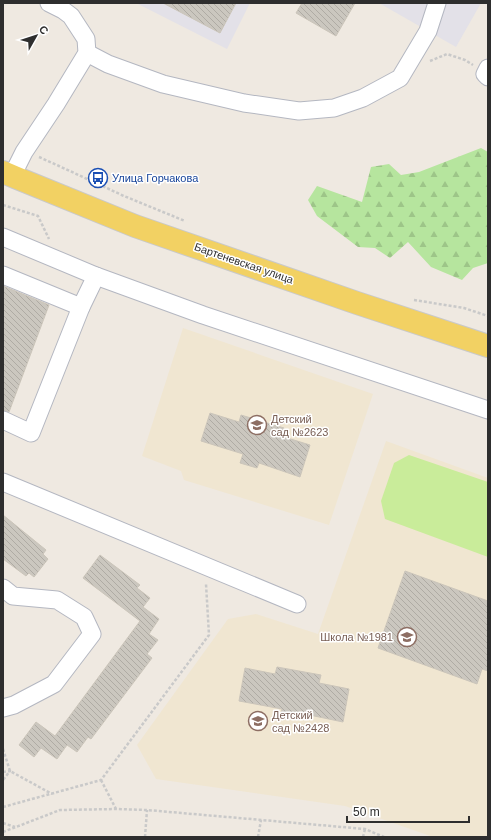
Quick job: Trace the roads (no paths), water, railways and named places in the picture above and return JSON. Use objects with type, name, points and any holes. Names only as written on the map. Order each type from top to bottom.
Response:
[{"type":"main road","name":"Бартеневская улица","points":[[8,174],[135,226],[357,303],[488,346]]},
{"type":"street","points":[[8,174],[56,104],[87,53],[86,39],[70,16],[63,10],[49,3]]},
{"type":"street","points":[[87,53],[108,64],[163,84],[244,103],[298,111],[334,108],[363,98],[400,78],[428,31],[437,3]]},
{"type":"street","points":[[3,237],[96,276],[203,315],[488,410]]},
{"type":"street","points":[[3,275],[81,307]]},
{"type":"street","points":[[3,420],[31,433],[81,307],[96,276]]},
{"type":"street","points":[[3,482],[297,604]]},
{"type":"street","points":[[3,588],[13,596],[57,600],[84,617],[92,634],[54,684],[14,705],[3,708]]},
{"type":"place","name":"Улица Горчакова","points":[[98,178]]},
{"type":"place","name":"Детский сад №2623","points":[[257,425]]},
{"type":"place","name":"Школа №1981","points":[[407,637]]},
{"type":"place","name":"Детский сад №2428","points":[[258,721]]}]
